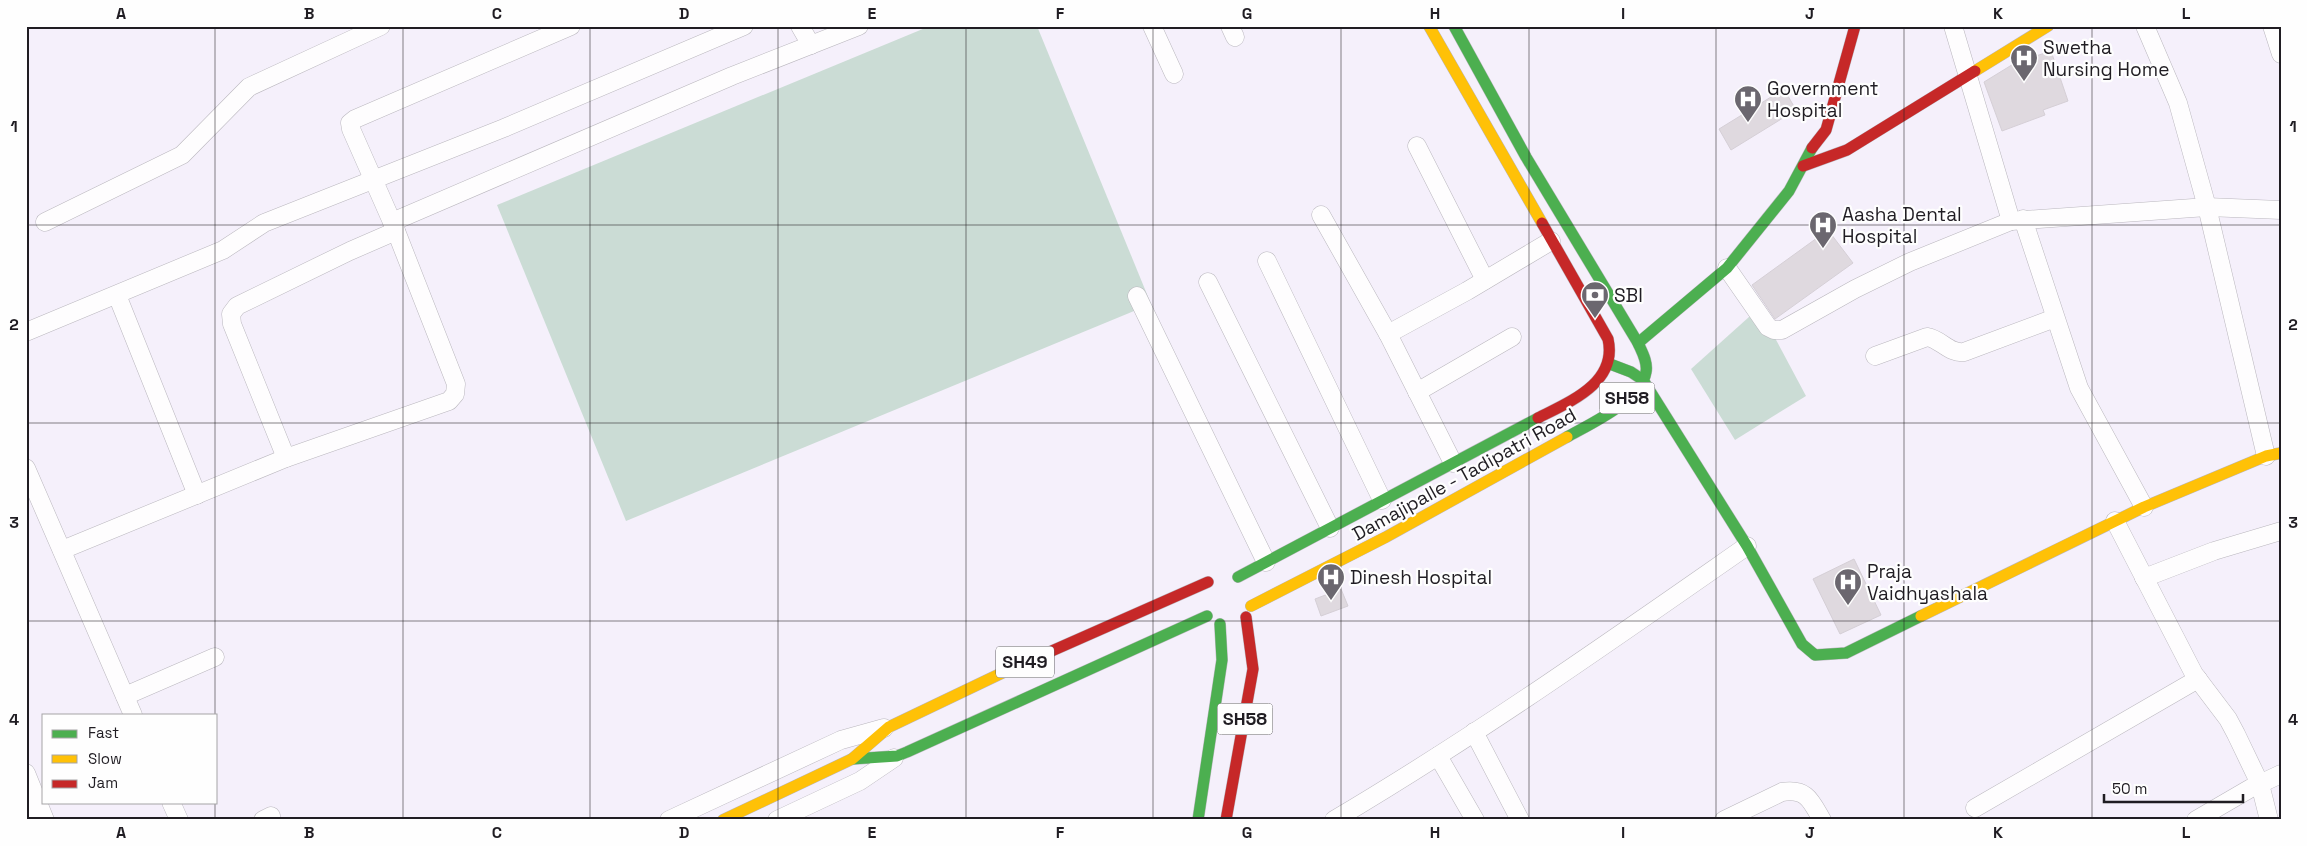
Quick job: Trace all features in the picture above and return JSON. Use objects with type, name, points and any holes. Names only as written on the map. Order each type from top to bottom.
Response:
[{"type":"main road","points":[[1429,26],[1608,339],[1611,356],[1643,380],[1748,546],[1802,644],[1815,655],[1846,653],[2144,506],[2273,455]]},
{"type":"main road","name":"SH58","points":[[1454,26],[1512,132],[1638,343],[1647,366],[1643,380]]},
{"type":"main road","points":[[1638,343],[1726,268],[1789,191],[1815,143],[1826,130],[1855,26]]},
{"type":"main road","points":[[1803,166],[1847,150],[2048,26]]},
{"type":"main road","points":[[1813,125],[1815,143]]},
{"type":"main road","name":"Damajipalle - Tadipatri Road","points":[[1238,577],[1578,397],[1600,379],[1611,356]]},
{"type":"main road","name":"Damajipalle - Tadipatri Road","points":[[1252,606],[1376,544],[1497,478],[1606,414],[1622,403],[1643,380]]},
{"type":"main road","points":[[1238,577],[1250,590],[1252,606],[1246,617],[1234,624],[1220,624],[1207,616],[1202,599],[1215,578],[1238,577]]},
{"type":"main road","name":"SH49","points":[[723,820],[847,761],[889,727],[978,683],[1215,578]]},
{"type":"main road","name":"SH49","points":[[847,761],[897,756],[1207,616]]},
{"type":"main road","name":"SH58","points":[[1226,820],[1253,669],[1246,617]]},
{"type":"main road","name":"SH58","points":[[1198,820],[1222,660],[1220,624]]},
{"type":"street","points":[[45,222],[182,155],[248,87],[380,26]]},
{"type":"street","points":[[62,550],[286,458],[440,405],[449,401],[456,394],[456,384],[394,226],[350,129],[350,123],[355,119],[571,26]]},
{"type":"street","points":[[26,332],[223,250],[264,223],[374,181],[744,26]]},
{"type":"street","points":[[800,26],[811,46]]},
{"type":"street","points":[[286,458],[232,324],[231,314],[237,306],[350,251],[394,226],[732,76],[859,26]]},
{"type":"street","points":[[1152,26],[1174,74]]},
{"type":"street","points":[[1953,26],[2017,220],[2055,318],[2079,388],[2144,506]]},
{"type":"street","points":[[2145,26],[2178,104],[2273,455]]},
{"type":"street","points":[[2272,26],[2281,54]]},
{"type":"street","points":[[1417,146],[1485,280]]},
{"type":"street","points":[[1726,268],[1768,327],[1774,330],[1782,330],[1855,289],[1910,262],[2017,220],[2207,207],[2281,210]]},
{"type":"street","points":[[1321,215],[1388,334],[1453,463]]},
{"type":"street","points":[[1388,334],[1551,241]]},
{"type":"street","points":[[1267,261],[1382,500]]},
{"type":"street","points":[[1208,282],[1330,528]]},
{"type":"street","points":[[116,295],[197,495]]},
{"type":"street","points":[[1136,296],[1266,562]]},
{"type":"street","points":[[1875,356],[1926,337],[1933,338],[1957,353],[1964,352],[2055,318]]},
{"type":"street","points":[[1417,392],[1512,336]]},
{"type":"street","points":[[1611,356],[1638,343]]},
{"type":"street","points":[[26,468],[133,714]]},
{"type":"street","points":[[2115,521],[2198,679],[2228,719],[2260,784],[2269,820]]},
{"type":"street","points":[[2144,578],[2214,551],[2281,531]]},
{"type":"street","points":[[1334,820],[1438,756],[1748,546]]},
{"type":"street","points":[[125,696],[215,657]]},
{"type":"street","points":[[1975,808],[2198,679]]},
{"type":"street","points":[[669,820],[841,740],[889,727]]},
{"type":"street","points":[[1474,732],[1520,820]]},
{"type":"street","points":[[777,820],[860,780],[897,756]]},
{"type":"street","points":[[1438,756],[1476,820]]},
{"type":"street","points":[[26,774],[37,815]]},
{"type":"street","points":[[2196,820],[2281,774]]},
{"type":"street","points":[[1724,820],[1782,792],[1791,791],[1802,793],[1812,801],[1822,820]]},
{"type":"street","points":[[172,804],[179,820]]},
{"type":"shaded area","points":[[930,26],[1037,26],[1151,304],[626,521],[497,205]]},
{"type":"shaded area","points":[[1759,308],[1806,396],[1735,440],[1691,369]]},
{"type":"building","points":[[2051,51],[2068,101],[2043,110],[2045,115],[2002,131],[1984,82],[2015,63]]},
{"type":"building","points":[[1784,89],[1796,110],[1731,150],[1719,129]]},
{"type":"building","points":[[1828,230],[1853,263],[1775,319],[1752,285]]},
{"type":"building","points":[[1854,559],[1881,615],[1840,634],[1813,579]]},
{"type":"building","points":[[1341,589],[1348,606],[1321,616],[1315,599]]},
{"type":"traffic: fast","points":[[1454,26],[1526,157],[1643,353],[1646,372],[1642,383],[1635,393],[1601,418],[1567,437]]},
{"type":"traffic: fast","points":[[1638,343],[1727,268],[1789,191],[1812,148]]},
{"type":"traffic: fast","points":[[1610,364],[1631,372],[1643,380],[1747,546],[1802,644],[1815,655],[1846,653],[1921,616]]},
{"type":"traffic: fast","points":[[1238,577],[1538,418]]},
{"type":"traffic: fast","points":[[852,759],[897,756],[907,752],[1207,616]]},
{"type":"traffic: fast","points":[[1198,820],[1222,660],[1220,624]]},
{"type":"traffic: slow","points":[[1429,26],[1542,223]]},
{"type":"traffic: slow","points":[[1975,71],[2048,26]]},
{"type":"traffic: slow","points":[[1251,606],[1386,537],[1567,437]]},
{"type":"traffic: slow","points":[[1921,616],[2144,507],[2266,456],[2281,453]]},
{"type":"traffic: slow","points":[[723,820],[852,759],[889,727],[1004,672]]},
{"type":"traffic: jam","points":[[1812,148],[1826,130],[1855,26]]},
{"type":"traffic: jam","points":[[1803,166],[1847,150],[1975,71]]},
{"type":"traffic: jam","points":[[1538,418],[1576,398],[1588,389],[1606,368],[1609,354],[1608,339],[1542,223]]},
{"type":"traffic: jam","points":[[1004,672],[1208,582]]},
{"type":"traffic: jam","points":[[1226,820],[1253,669],[1246,617]]},
{"type":"place","name":"Swetha Nursing Home","points":[[2024,82]]},
{"type":"place","name":"Government Hospital","points":[[1748,123]]},
{"type":"place","name":"Aasha Dental Hospital","points":[[1823,249]]},
{"type":"place","name":"SBI","points":[[1595,319]]},
{"type":"place","name":"Dinesh Hospital","points":[[1331,601]]},
{"type":"place","name":"Praja Vaidhyashala","points":[[1848,606]]}]
